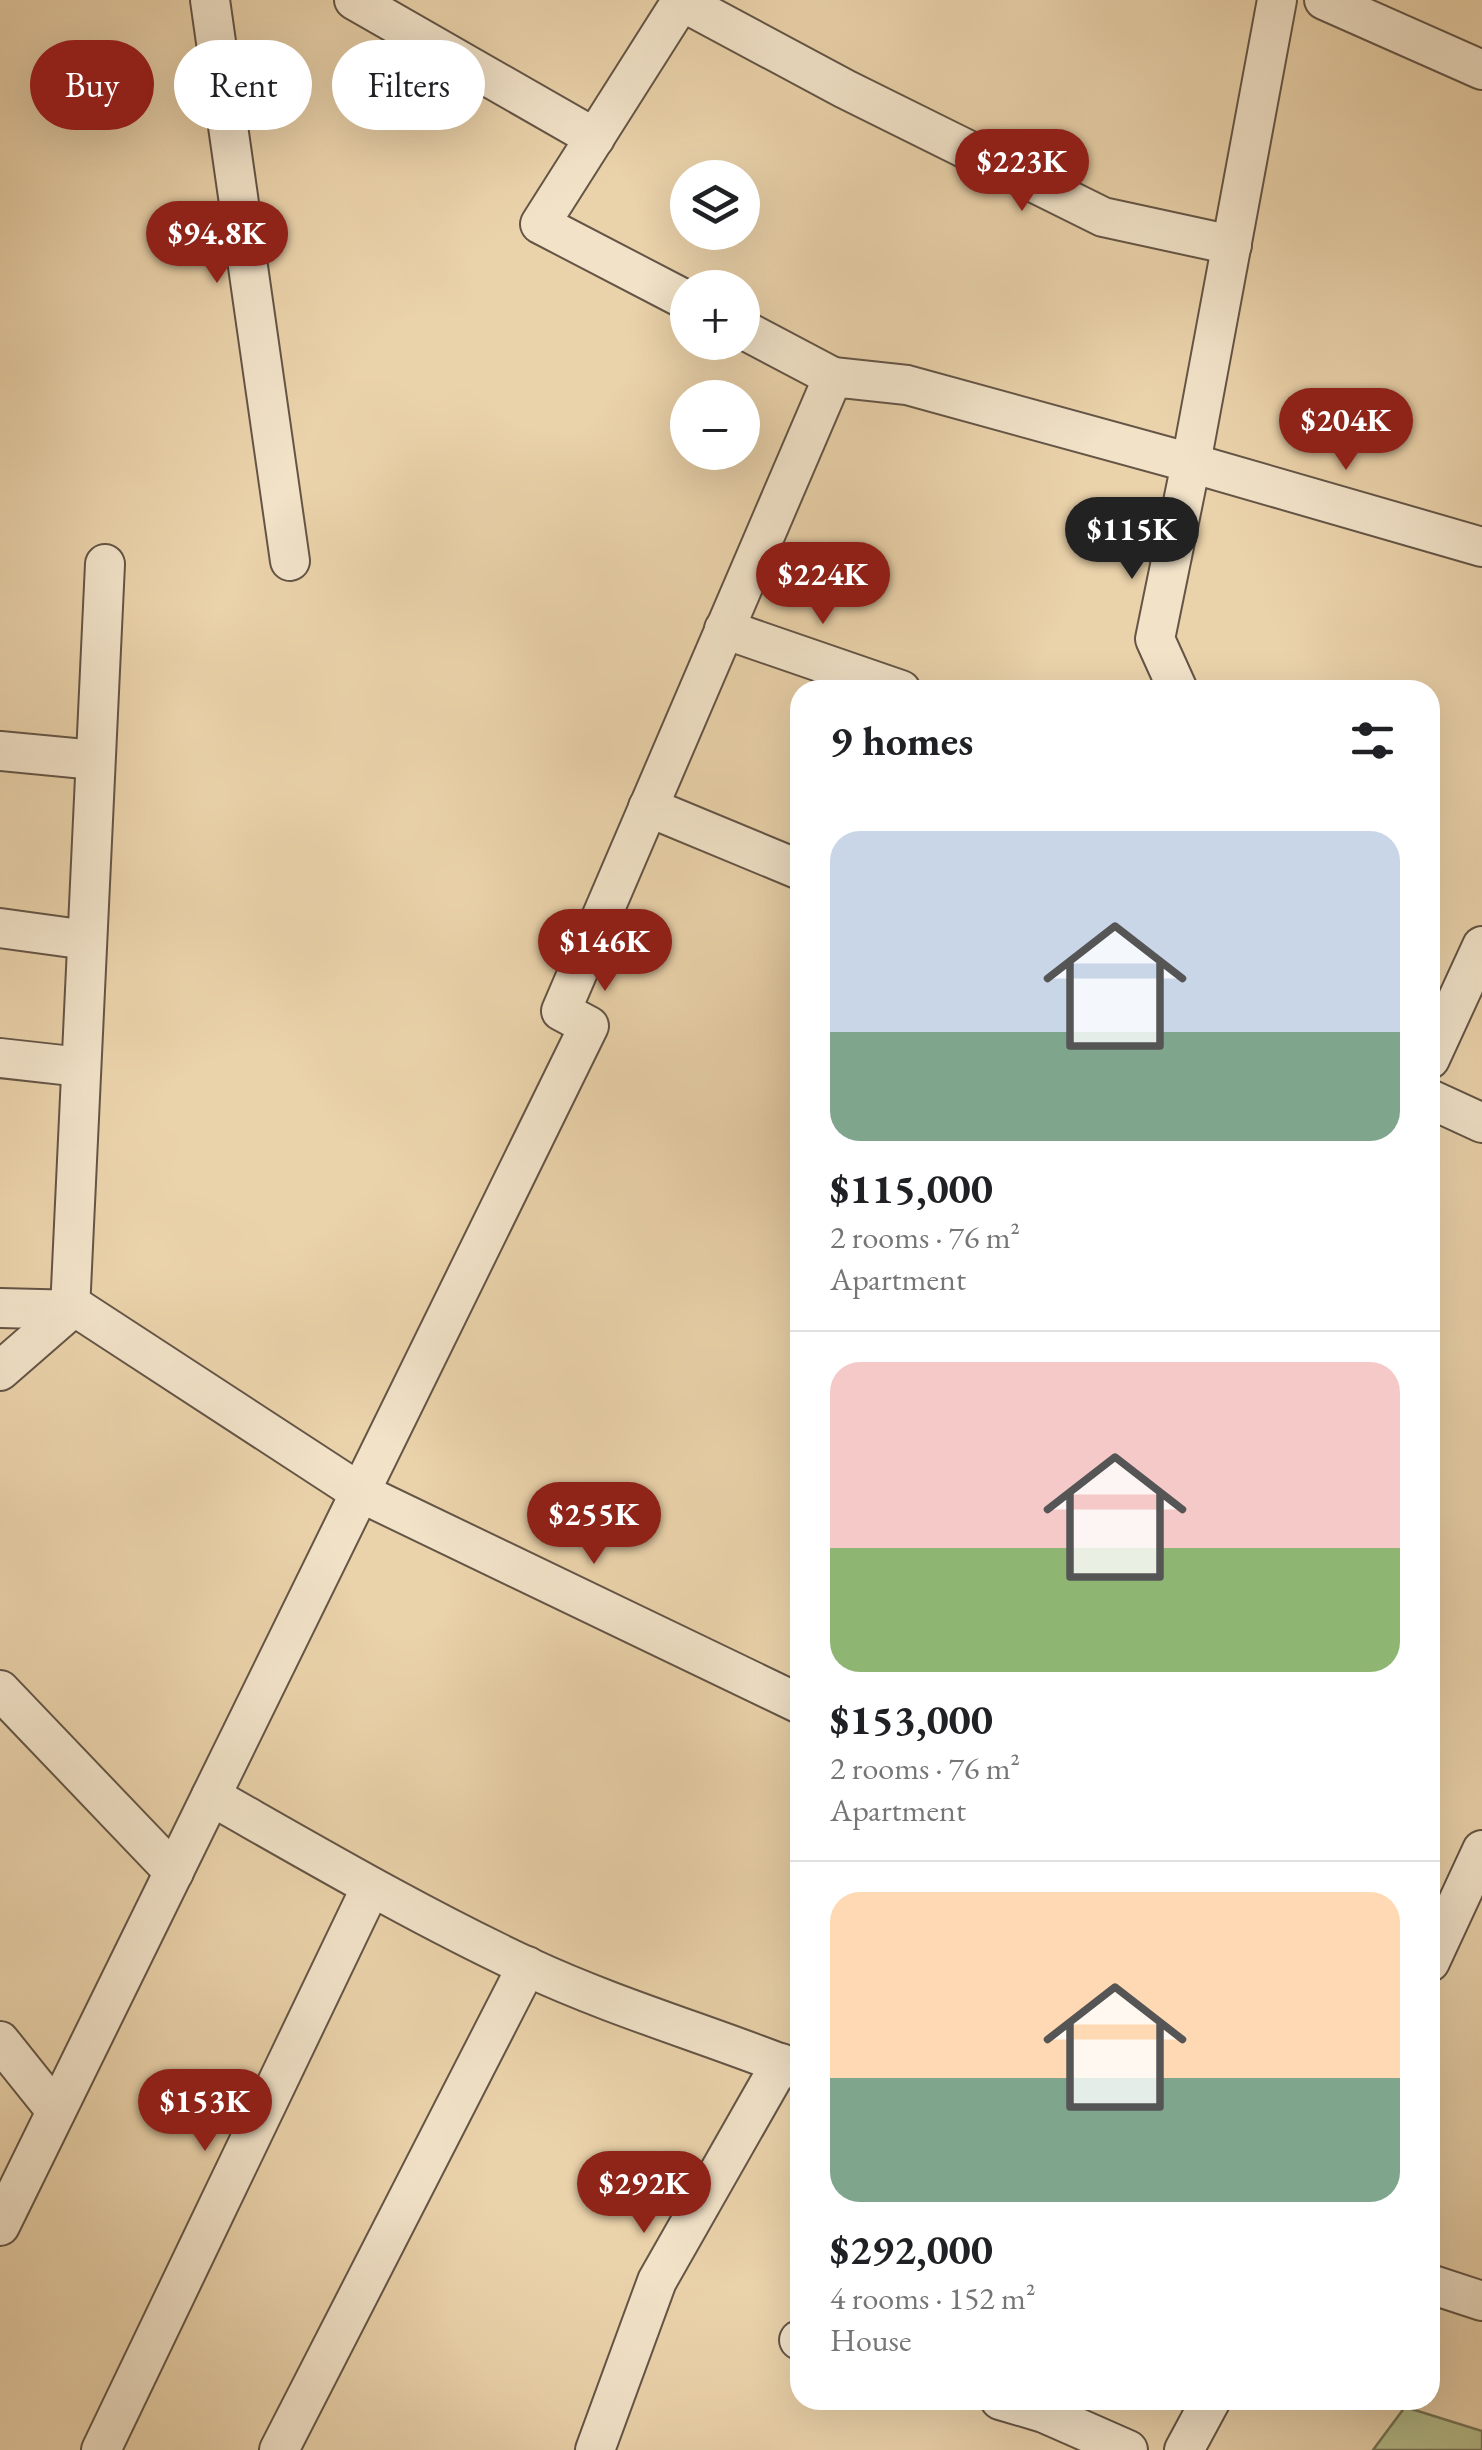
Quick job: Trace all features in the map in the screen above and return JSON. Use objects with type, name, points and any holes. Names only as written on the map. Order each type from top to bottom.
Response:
[{"type":"street","points":[[210,0],[290,562]]},
{"type":"street","points":[[354,0],[595,138]]},
{"type":"street","points":[[670,292],[540,224],[681,0],[845,89],[1103,216],[1232,245]]},
{"type":"street","points":[[1173,680],[1155,639],[1277,0]]},
{"type":"street","points":[[1324,0],[1482,70]]},
{"type":"street","points":[[760,339],[833,376],[907,386],[1191,462],[1482,548]]},
{"type":"street","points":[[0,2226],[590,1026],[561,1011],[833,376]]},
{"type":"street","points":[[0,1371],[70,1310],[104,564]]},
{"type":"street","points":[[724,629],[872,680]]},
{"type":"street","points":[[0,751],[95,760]]},
{"type":"street","points":[[648,808],[790,866]]},
{"type":"street","points":[[0,928],[87,940]]},
{"type":"street","points":[[1440,1037],[1482,946]]},
{"type":"street","points":[[0,1058],[81,1067]]},
{"type":"street","points":[[1440,1103],[1482,1122]]},
{"type":"street","points":[[0,1308],[80,1310],[359,1492],[790,1699]]},
{"type":"street","points":[[0,1690],[174,1872]]},
{"type":"street","points":[[211,1796],[370,1886],[528,1966],[602,1999],[790,2067],[657,2281],[595,2450]]},
{"type":"street","points":[[1440,1940],[1482,1850]]},
{"type":"street","points":[[101,2450],[370,1886]]},
{"type":"street","points":[[279,2450],[528,1966]]},
{"type":"street","points":[[0,2042],[56,2111]]},
{"type":"street","points":[[1440,2287],[1482,2302]]},
{"type":"street","points":[[1034,2410],[1128,2450]]},
{"type":"street","points":[[1184,2450],[1205,2410]]},
{"type":"green space","points":[[1403,2410],[1415,2410],[1482,2431],[1482,2450],[1373,2450]]}]
